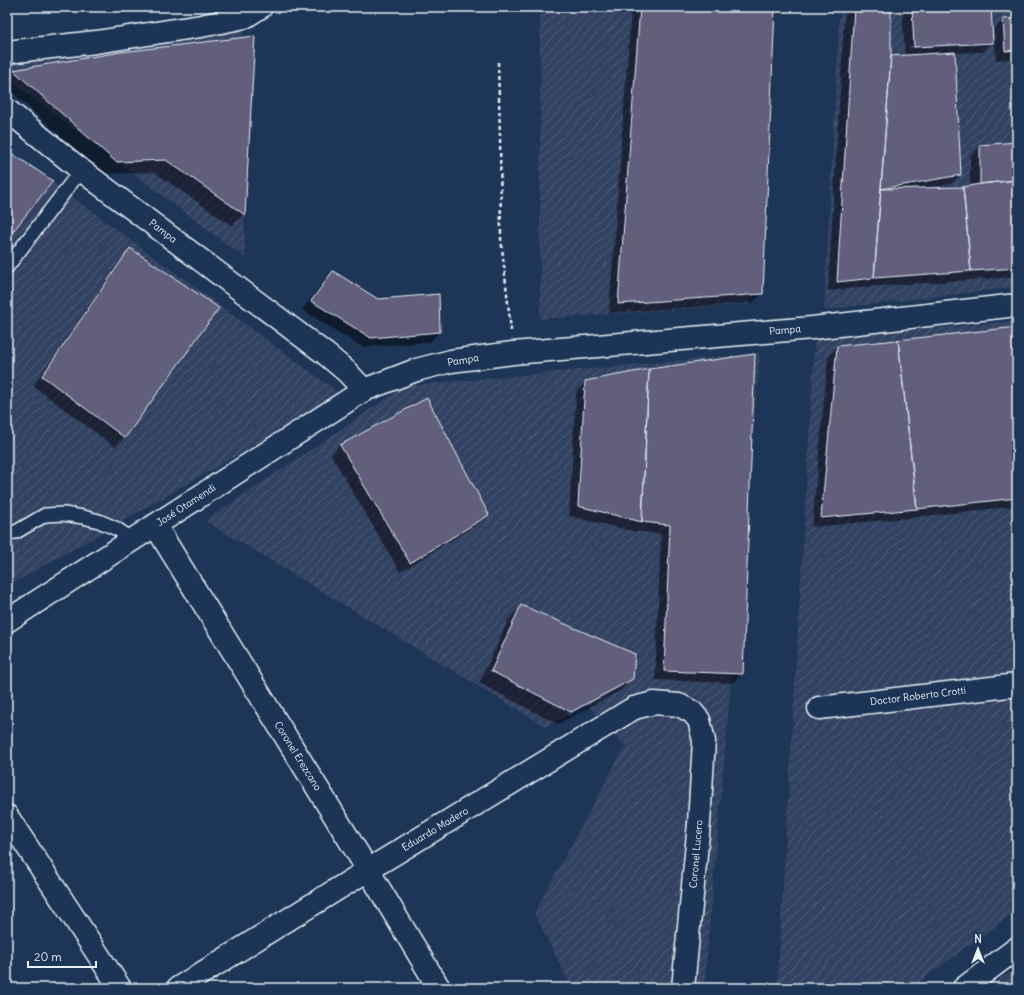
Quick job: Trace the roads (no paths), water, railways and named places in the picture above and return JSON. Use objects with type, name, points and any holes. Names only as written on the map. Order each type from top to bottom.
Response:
[{"type":"street","points":[[7,52],[96,42],[201,26],[245,17],[261,7]]},
{"type":"street","name":"Pampa","points":[[7,110],[81,170],[327,355],[346,371],[364,390],[416,370],[451,361],[513,353],[812,328],[1017,305]]},
{"type":"street","name":"José Otamendi","points":[[7,621],[364,390]]},
{"type":"street","name":"Coronel Erezcano","points":[[155,525],[440,988]]},
{"type":"street","name":"Doctor Roberto Crotti","points":[[819,708],[1017,685]]},
{"type":"street","name":"Eduardo Madero","points":[[178,988],[634,708],[654,703],[679,706],[692,712],[699,720]]},
{"type":"street","name":"Coronel Lucero","points":[[683,988],[700,816],[704,741],[699,720]]},
{"type":"street","points":[[7,816],[120,988]]},
{"type":"street","points":[[964,988],[1017,948]]},
{"type":"lane","points":[[7,267],[81,170]]},
{"type":"lane","points":[[7,533],[16,532],[45,515],[64,514],[99,521],[117,529],[133,540]]}]
